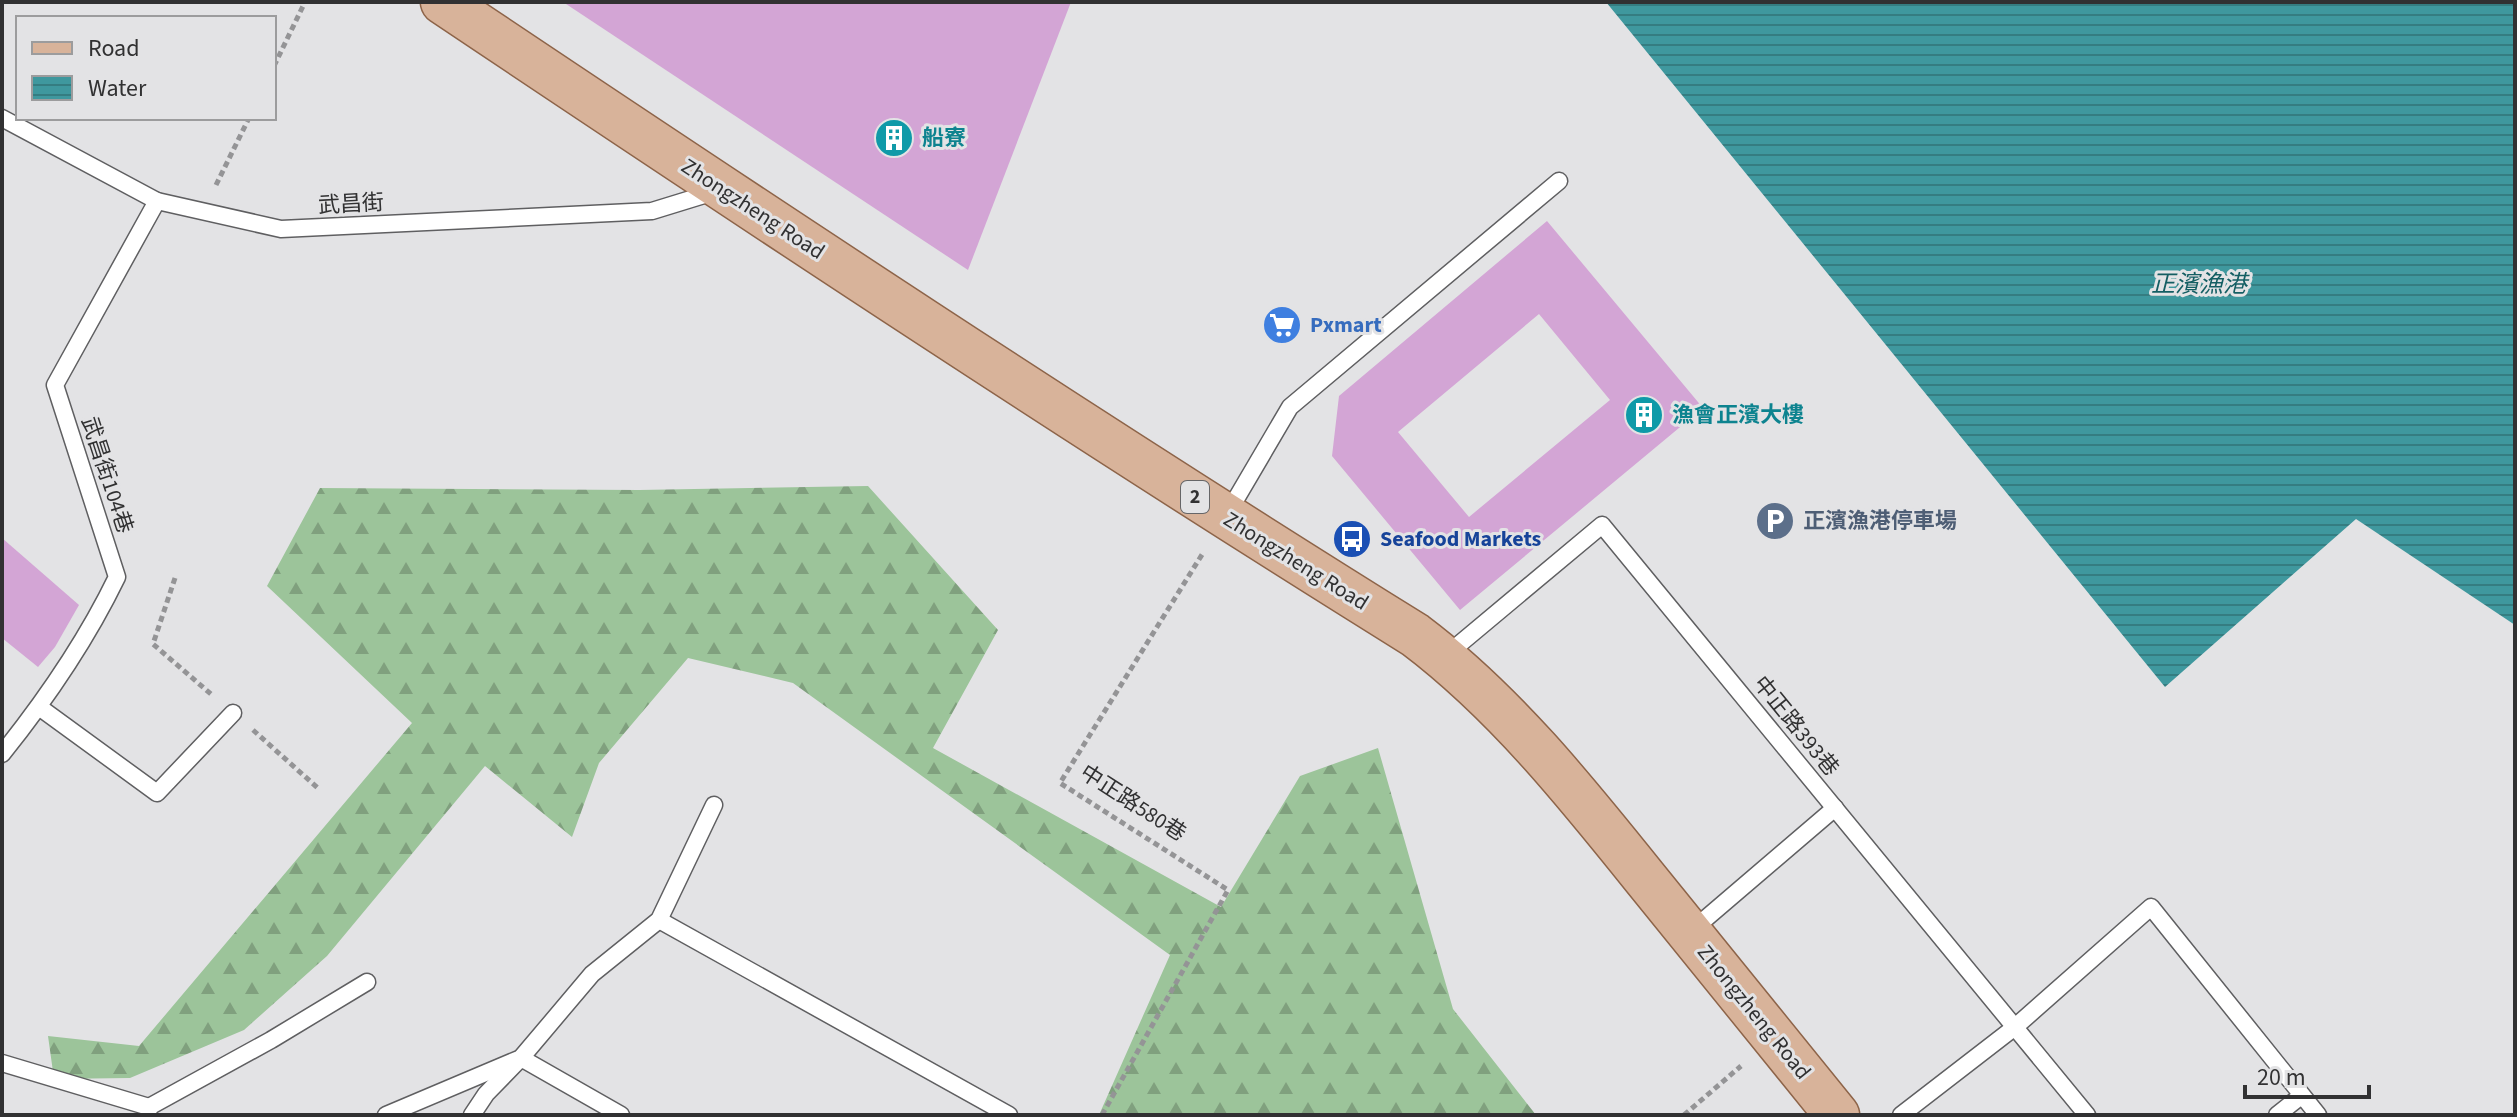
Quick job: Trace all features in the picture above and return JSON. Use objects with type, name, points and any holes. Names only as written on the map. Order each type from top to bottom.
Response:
[{"type":"main road","name":"Zhongzheng Road","points":[[443,2],[722,190],[1225,517],[1415,635],[1444,657],[1544,758],[1690,932],[1837,1115]]},
{"type":"lane","name":"武昌街","points":[[2,118],[157,201],[281,229],[652,211],[722,190]]},
{"type":"lane","points":[[1225,517],[1290,407],[1559,181]]},
{"type":"lane","name":"武昌街104巷","points":[[2,754],[39,707],[91,630],[117,577],[55,385],[157,201]]},
{"type":"lane","name":"中正路393巷","points":[[1444,657],[1602,525],[2087,1115]]},
{"type":"lane","points":[[39,707],[157,793],[233,713]]},
{"type":"lane","points":[[472,1115],[486,1094],[592,974],[659,920],[714,805]]},
{"type":"lane","points":[[1690,932],[1835,808]]},
{"type":"lane","points":[[1901,1115],[2015,1027],[2151,907],[2318,1115]]},
{"type":"lane","points":[[659,920],[1009,1115]]},
{"type":"lane","points":[[2,1063],[149,1111],[367,982]]},
{"type":"lane","points":[[386,1115],[521,1058]]},
{"type":"lane","points":[[521,1058],[621,1115]]},
{"type":"lane","points":[[2277,1115],[2301,1096]]},
{"type":"path","points":[[276,62],[305,2]]},
{"type":"path","points":[[203,211],[248,120]]},
{"type":"path","name":"中正路580巷","points":[[1102,1115],[1228,890],[1060,783],[1225,517]]},
{"type":"path","points":[[1684,1115],[1774,1038]]},
{"type":"green space","points":[[868,486],[998,630],[933,748],[1221,907],[1300,776],[1378,748],[1453,1009],[1536,1115],[1099,1115],[1170,955],[793,683],[688,658],[599,763],[572,837],[485,766],[327,956],[244,1030],[130,1078],[54,1079],[48,1036],[139,1046],[412,723],[267,586],[320,488],[639,490]]},
{"type":"water","name":"正濱漁港","points":[[1606,2],[2515,2],[2515,625],[2356,519],[2165,687]]},
{"type":"building","name":"船寮","points":[[563,2],[1071,2],[968,270]]},
{"type":"building","name":"漁會正濱大樓","points":[[1547,221],[1703,408],[1460,610],[1332,456],[1339,396]],"holes":[[[1539,314],[1610,400],[1469,517],[1398,432]]]},
{"type":"building","points":[[2,538],[79,605],[55,647],[38,667],[2,638]]},
{"type":"place","name":"船寮","points":[[894,138]]},
{"type":"place","name":"Pxmart","points":[[1282,325]]},
{"type":"place","name":"漁會正濱大樓","points":[[1644,415]]},
{"type":"place","name":"正濱漁港停車場","points":[[1775,521]]},
{"type":"place","name":"Seafood Markets","points":[[1352,539]]}]
